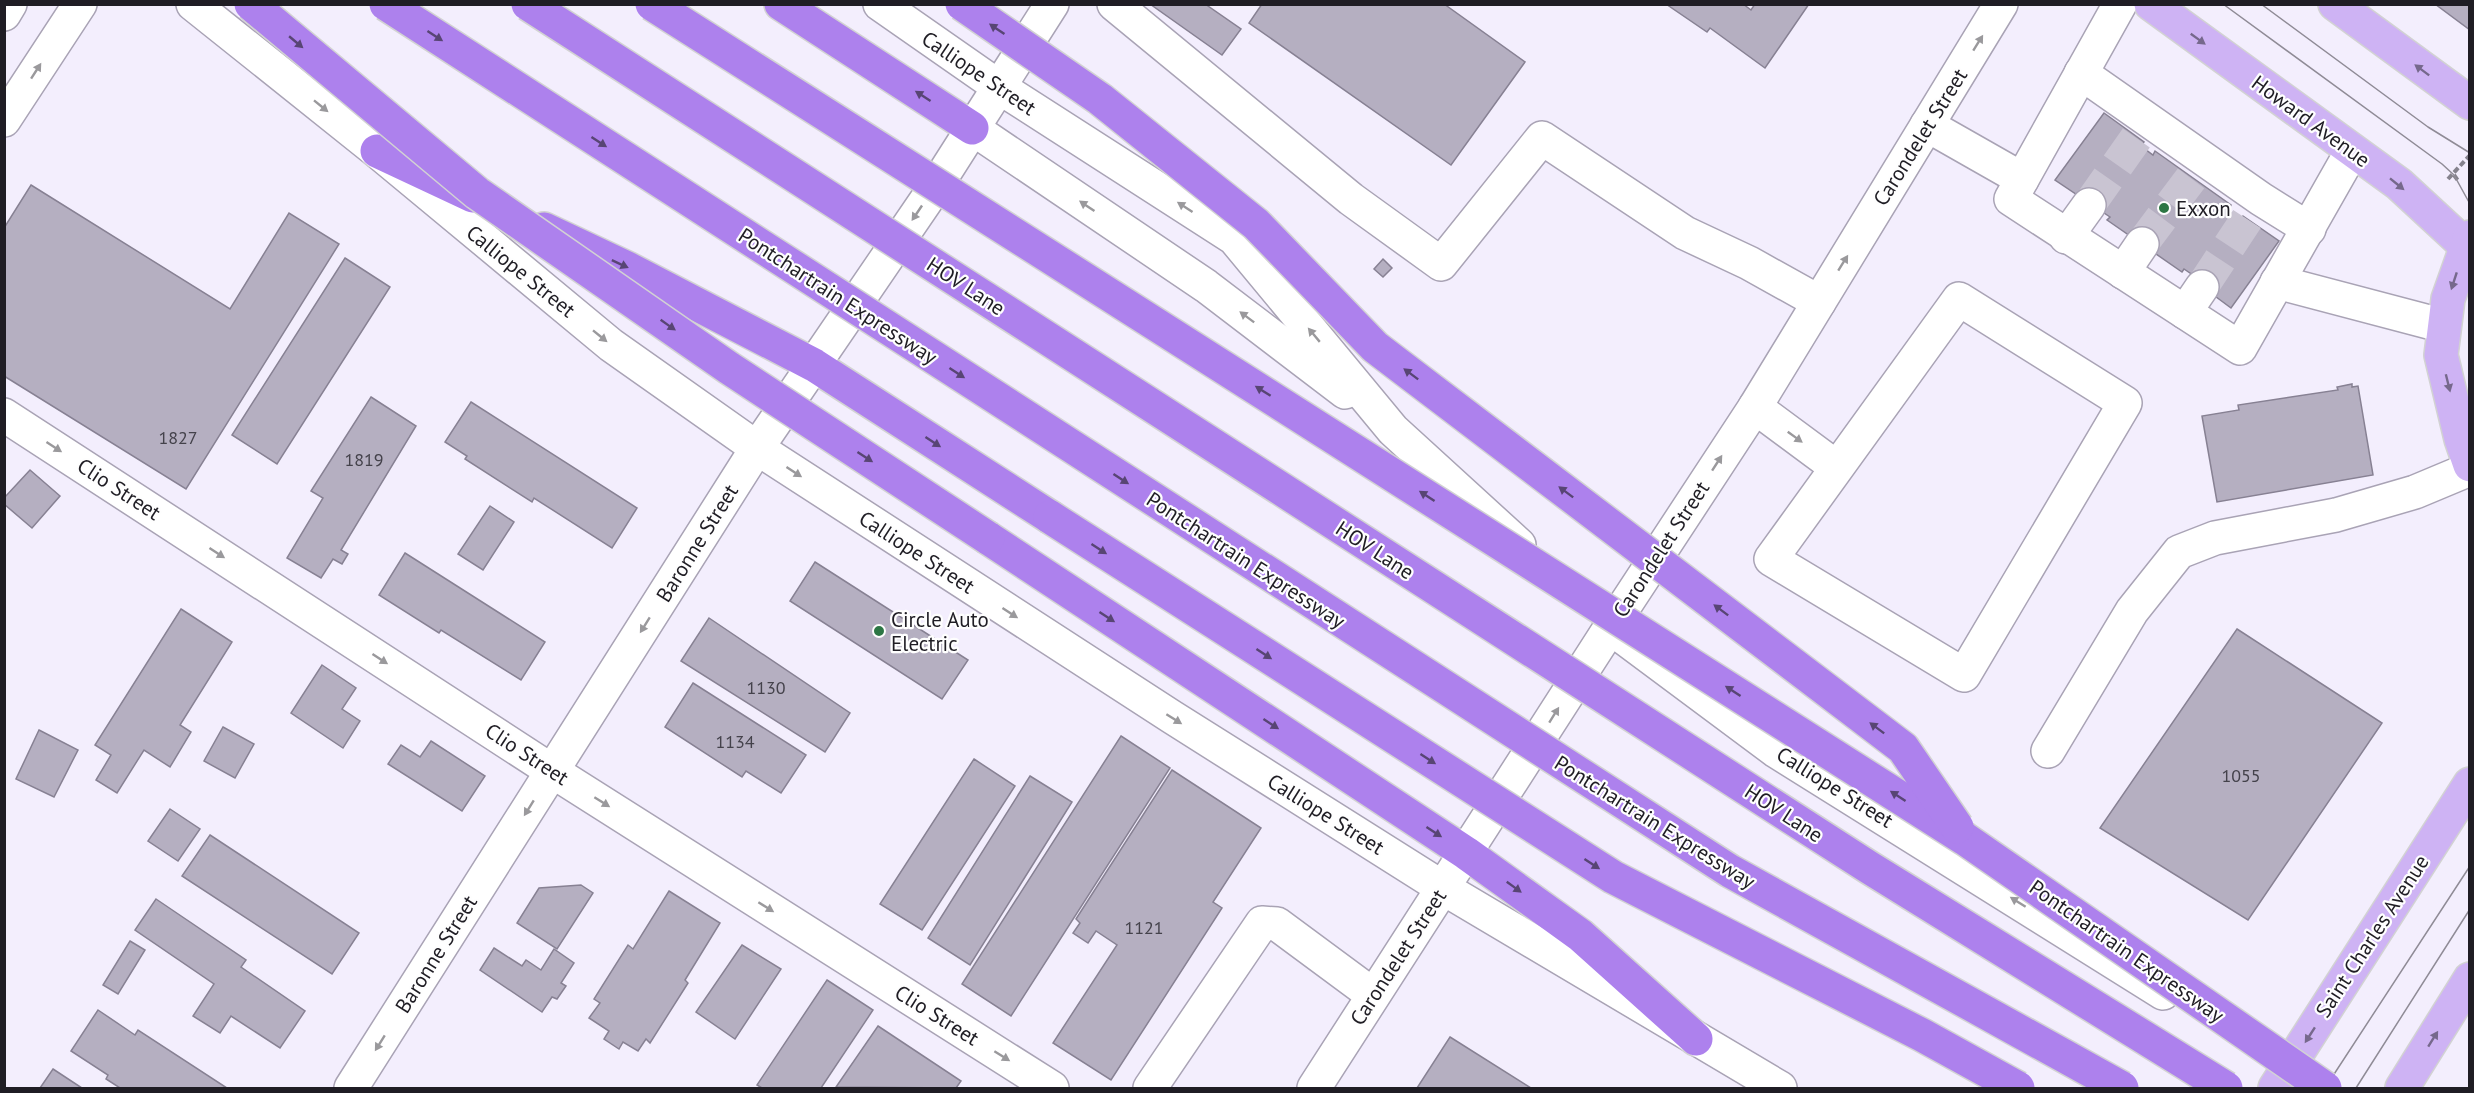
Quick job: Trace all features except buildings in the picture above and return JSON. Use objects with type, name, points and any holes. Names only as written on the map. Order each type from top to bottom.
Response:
[{"type":"highway","points":[[251,4],[477,193],[729,368],[1466,853],[1580,935],[1696,1039]]},
{"type":"highway","name":"Pontchartrain Expressway","points":[[386,4],[1730,872],[2122,1089]]},
{"type":"highway","name":"HOV Lane","points":[[528,4],[1870,868],[2226,1089]]},
{"type":"highway","name":"Pontchartrain Expressway","points":[[652,4],[1965,839],[2325,1089]]},
{"type":"highway","points":[[962,4],[1100,99],[1256,224],[1376,347],[1902,748],[1965,839]]},
{"type":"highway","points":[[781,5],[972,128]]},
{"type":"highway","points":[[377,151],[627,268],[814,365],[1613,877],[1923,1035],[2018,1089]]},
{"type":"main road","name":"Howard Avenue","points":[[2151,4],[2399,184],[2467,241]]},
{"type":"main road","points":[[2335,4],[2469,104]]},
{"type":"main road","points":[[2467,241],[2448,299],[2441,355],[2469,467]]},
{"type":"main road","name":"Saint Charles Avenue","points":[[2281,1080],[2469,784]]},
{"type":"main road","points":[[2402,1089],[2469,979]]},
{"type":"street","points":[[4,14],[10,4]]},
{"type":"street","points":[[4,120],[80,4]]},
{"type":"street","name":"Calliope Street","points":[[193,4],[377,151],[611,345],[757,448],[1172,717],[1443,888],[1780,1089]]},
{"type":"street","name":"Calliope Street","points":[[880,4],[999,87],[1234,238],[1393,430]]},
{"type":"street","name":"Baronne Street","points":[[351,1089],[757,448],[936,186],[1052,4]]},
{"type":"street","points":[[1114,4],[1351,199],[1441,264],[1542,138],[1685,233],[1749,263],[1819,302]]},
{"type":"street","name":"Carondelet Street","points":[[1314,1089],[1755,407],[2001,4]]},
{"type":"street","points":[[2120,4],[2011,199],[2066,237],[2123,272],[2194,299],[2240,348],[2352,151]]},
{"type":"street","points":[[2081,73],[2144,129],[2254,209],[2309,229]]},
{"type":"street","points":[[1927,125],[2022,179]]},
{"type":"street","name":"Calliope Street","points":[[972,128],[1206,286],[1393,430],[1610,628],[1776,751],[2281,1080],[2317,1089]]},
{"type":"street","points":[[2066,237],[2089,205]]},
{"type":"street","points":[[2123,272],[2142,244]]},
{"type":"street","points":[[2277,282],[2444,326]]},
{"type":"street","points":[[1959,299],[2125,403],[1964,675],[1771,559],[1836,467],[1959,299]]},
{"type":"street","points":[[1755,407],[1836,467]]},
{"type":"street","name":"Clio Street","points":[[4,415],[552,771],[1052,1089]]},
{"type":"street","points":[[2048,751],[2132,611],[2180,552],[2215,538],[2336,515],[2403,496],[2469,467]]},
{"type":"street","points":[[1150,1089],[1262,923],[1277,924],[1373,995]]},
{"type":"path","points":[[2441,186],[2469,155]]},
{"type":"path","points":[[2454,174],[2459,182]]},
{"type":"tunnel","points":[[2089,205],[2137,137]]},
{"type":"tunnel","points":[[2142,244],[2192,177]]},
{"type":"tunnel","points":[[2202,287],[2247,219]]},
{"type":"tram line","points":[[2223,4],[2442,164],[2454,175],[2470,204]]},
{"type":"tram line","points":[[2261,4],[2428,127],[2470,153]]},
{"type":"tram line","points":[[2325,1088],[2470,866]]},
{"type":"tram line","points":[[2356,1088],[2470,909]]},
{"type":"place","name":"Exxon","points":[[2164,208]]},
{"type":"place","name":"Circle Auto Electric","points":[[879,631]]}]
